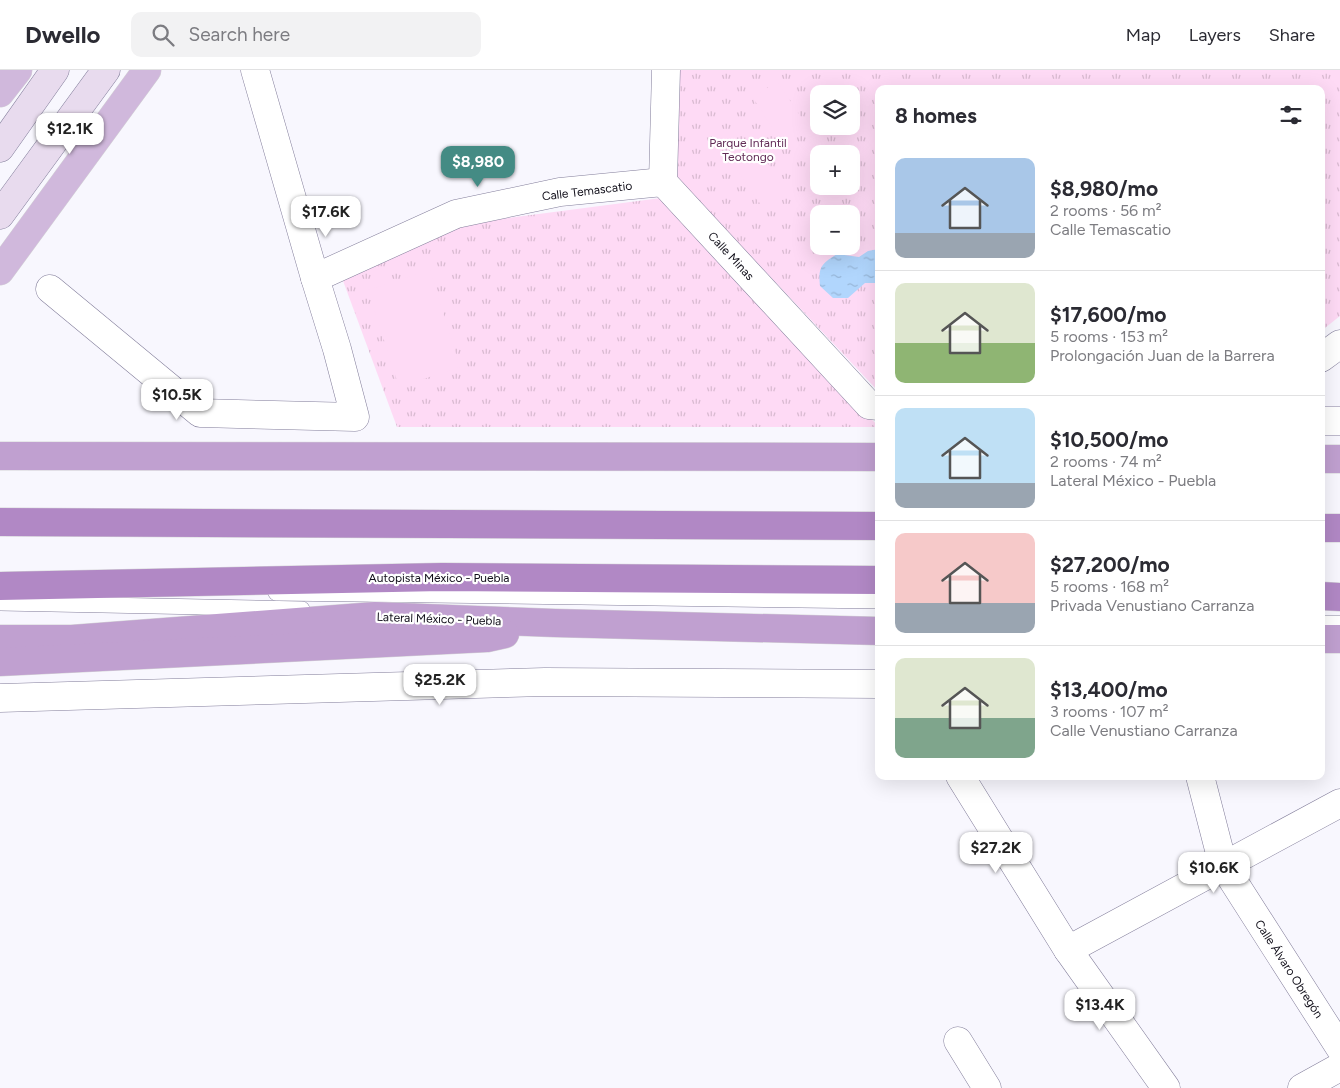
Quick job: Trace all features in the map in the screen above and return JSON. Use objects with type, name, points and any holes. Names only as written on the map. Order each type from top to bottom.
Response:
[{"type":"highway","points":[[0,456],[875,457]]},
{"type":"highway","points":[[1325,458],[1340,459]]},
{"type":"highway","points":[[0,522],[875,526]]},
{"type":"highway","points":[[1325,528],[1340,528]]},
{"type":"highway","name":"Autopista México - Puebla","points":[[0,587],[442,577],[875,580]]},
{"type":"highway","points":[[1325,596],[1340,597]]},
{"type":"highway","name":"Lateral México - Puebla","points":[[0,639],[72,639],[375,616],[555,624],[875,632]]},
{"type":"highway","points":[[0,662],[487,638],[555,624]]},
{"type":"highway","points":[[1325,639],[1340,639]]},
{"type":"main road","points":[[0,93],[18,70]]},
{"type":"main road","points":[[0,148],[55,70]]},
{"type":"main road","points":[[0,215],[106,70]]},
{"type":"main road","points":[[0,271],[147,70]]},
{"type":"street","points":[[50,289],[200,413],[355,417],[338,348],[315,278],[255,70]]},
{"type":"street","points":[[663,182],[666,70]]},
{"type":"street","name":"Calle Temascatio","points":[[315,278],[456,214],[560,192],[663,182]]},
{"type":"street","name":"Calle Minas","points":[[663,182],[869,405],[875,406]]},
{"type":"street","points":[[1325,355],[1340,344]]},
{"type":"street","points":[[1325,421],[1340,421]]},
{"type":"street","points":[[0,698],[545,682],[875,684]]},
{"type":"street","points":[[962,780],[1068,950],[1166,1088]]},
{"type":"street","name":"Calle Álvaro Obregón","points":[[1201,780],[1222,865],[1340,1048]]},
{"type":"street","points":[[1068,950],[1340,802]]},
{"type":"street","points":[[958,1040],[987,1088]]},
{"type":"street","points":[[1302,1088],[1340,1068]]},
{"type":"lane","points":[[0,587],[314,594],[875,601]]},
{"type":"lane","points":[[0,603],[248,609],[630,612],[875,617]]},
{"type":"lane","points":[[1325,607],[1340,607]]},
{"type":"lane","points":[[1325,623],[1340,623]]},
{"type":"green space","name":"Parque Infantil Teotongo","points":[[680,70],[1340,70],[1340,316],[1325,328],[1325,85],[875,85],[875,388],[676,177]]},
{"type":"green space","points":[[777,81],[805,123],[780,139],[753,98]]},
{"type":"green space","points":[[756,145],[783,187],[759,203],[731,161]]},
{"type":"green space","points":[[661,198],[875,423],[875,427],[397,427],[342,278],[455,225]]},
{"type":"green space","points":[[430,270],[460,367],[399,387],[368,290]]},
{"type":"water","points":[[875,250],[875,283],[865,283],[848,298],[833,298],[820,286],[820,270],[827,261],[836,255],[859,257],[868,251]]}]
